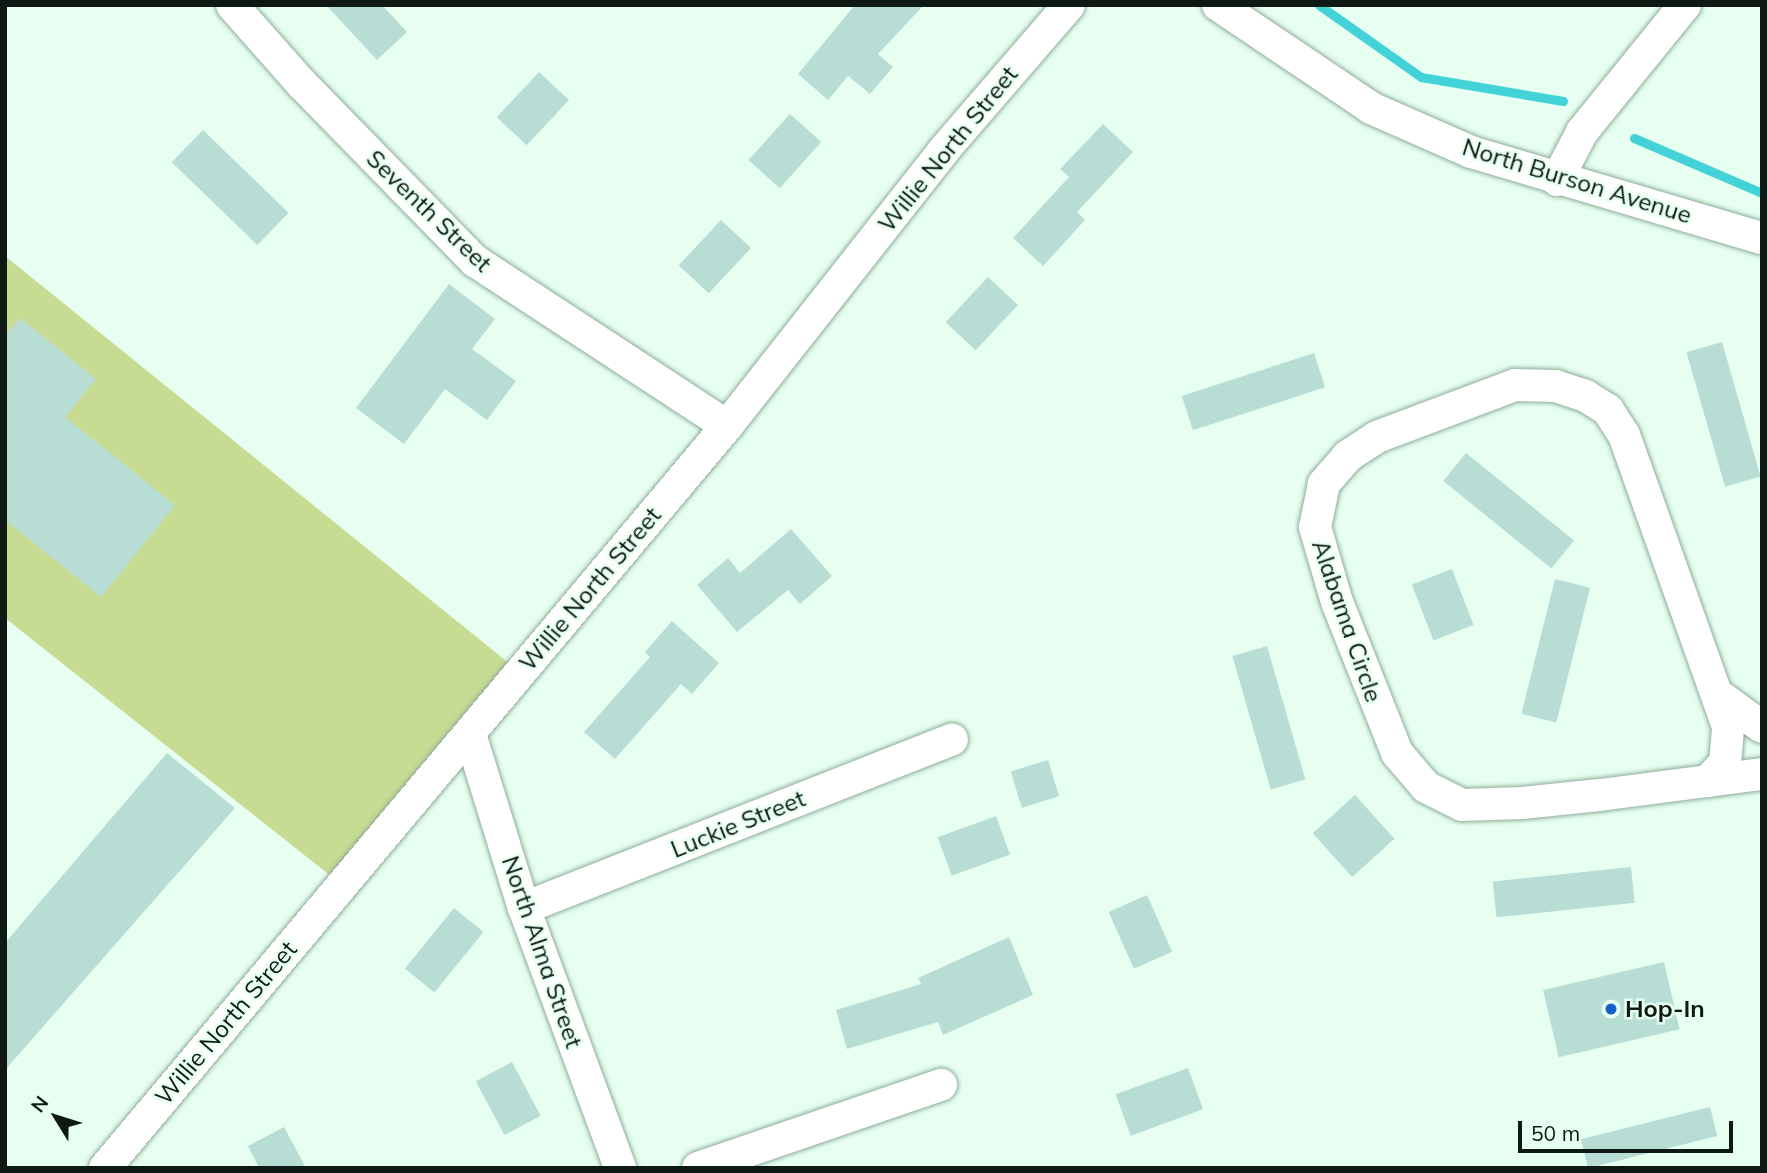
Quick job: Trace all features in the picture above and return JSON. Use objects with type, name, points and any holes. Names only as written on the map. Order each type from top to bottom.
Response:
[{"type":"street","name":"Seventh Street","points":[[232,5],[302,84],[475,261],[727,426]]},
{"type":"street","name":"Willie North Street","points":[[105,1168],[727,426],[944,150],[1069,5]]},
{"type":"street","name":"North Burson Avenue","points":[[1218,5],[1371,108],[1471,152],[1557,180],[1762,238]]},
{"type":"street","points":[[1557,180],[1582,132],[1685,5]]},
{"type":"street","name":"Alabama Circle","points":[[1708,781],[1725,764],[1729,747],[1728,727],[1624,435],[1608,410],[1586,396],[1556,386],[1515,385],[1464,401],[1377,437],[1348,456],[1324,484],[1315,527],[1337,602],[1397,753],[1426,787],[1462,805],[1600,795],[1708,781],[1762,774]]},
{"type":"street","points":[[1718,695],[1762,727]]},
{"type":"street","name":"North Alma Street","points":[[470,734],[524,908],[620,1168]]},
{"type":"street","name":"Luckie Street","points":[[524,908],[952,739]]},
{"type":"street","points":[[698,1168],[941,1085]]},
{"type":"green space","points":[[5,256],[521,673],[341,884],[5,618]]},
{"type":"building","points":[[326,5],[382,5],[407,32],[377,60]]},
{"type":"building","points":[[855,5],[924,5],[878,54],[893,67],[870,94],[848,76],[828,100],[798,74]]},
{"type":"building","points":[[539,72],[569,100],[527,145],[497,117]]},
{"type":"building","points":[[790,114],[821,142],[780,188],[749,160]]},
{"type":"building","points":[[1103,124],[1133,152],[1077,212],[1085,220],[1043,266],[1013,238],[1069,177],[1060,169]]},
{"type":"building","points":[[203,130],[289,213],[257,245],[172,162]]},
{"type":"building","points":[[721,220],[751,248],[709,293],[679,265]]},
{"type":"building","points":[[988,277],[1018,305],[976,350],[946,322]]},
{"type":"building","points":[[449,284],[495,319],[472,349],[516,381],[487,420],[445,389],[404,444],[356,408]]},
{"type":"building","points":[[20,318],[96,379],[65,417],[175,505],[101,597],[5,520],[5,336]]},
{"type":"building","points":[[1722,342],[1761,477],[1725,487],[1686,352]]},
{"type":"building","points":[[1314,353],[1325,387],[1193,430],[1182,396]]},
{"type":"building","points":[[1466,453],[1574,540],[1551,568],[1443,481]]},
{"type":"building","points":[[791,529],[832,576],[800,604],[788,590],[737,632],[697,585],[728,558],[740,573]]},
{"type":"building","points":[[1452,569],[1474,625],[1433,640],[1412,584]]},
{"type":"building","points":[[1555,579],[1590,588],[1556,723],[1521,714]]},
{"type":"building","points":[[672,621],[719,663],[692,694],[681,684],[615,759],[584,732],[650,657],[645,652]]},
{"type":"building","points":[[1267,646],[1305,780],[1271,790],[1232,656]]},
{"type":"building","points":[[167,753],[235,808],[5,1070],[5,943]]},
{"type":"building","points":[[1048,760],[1059,796],[1022,808],[1011,771]]},
{"type":"building","points":[[1355,795],[1394,839],[1352,877],[1313,833]]},
{"type":"building","points":[[996,816],[1010,855],[952,876],[938,837]]},
{"type":"building","points":[[1631,867],[1635,903],[1497,917],[1493,882]]},
{"type":"building","points":[[1147,895],[1172,952],[1134,969],[1109,912]]},
{"type":"building","points":[[454,908],[484,932],[434,993],[405,969]]},
{"type":"building","points":[[1009,937],[1033,995],[943,1035],[938,1022],[847,1049],[836,1010],[921,984],[918,978]]},
{"type":"building","name":"Hop-In","points":[[1664,962],[1680,1029],[1559,1057],[1543,990]]},
{"type":"building","points":[[512,1062],[541,1116],[504,1135],[476,1081]]},
{"type":"building","points":[[1188,1068],[1203,1109],[1131,1136],[1116,1094]]},
{"type":"building","points":[[1710,1107],[1717,1136],[1589,1168],[1581,1139]]},
{"type":"building","points":[[284,1127],[306,1168],[259,1168],[248,1146]]},
{"type":"waterway","points":[[1319,5],[1421,77],[1563,101]]},
{"type":"waterway","points":[[1634,138],[1762,193]]},
{"type":"place","name":"Hop-In","points":[[1611,1009]]}]
